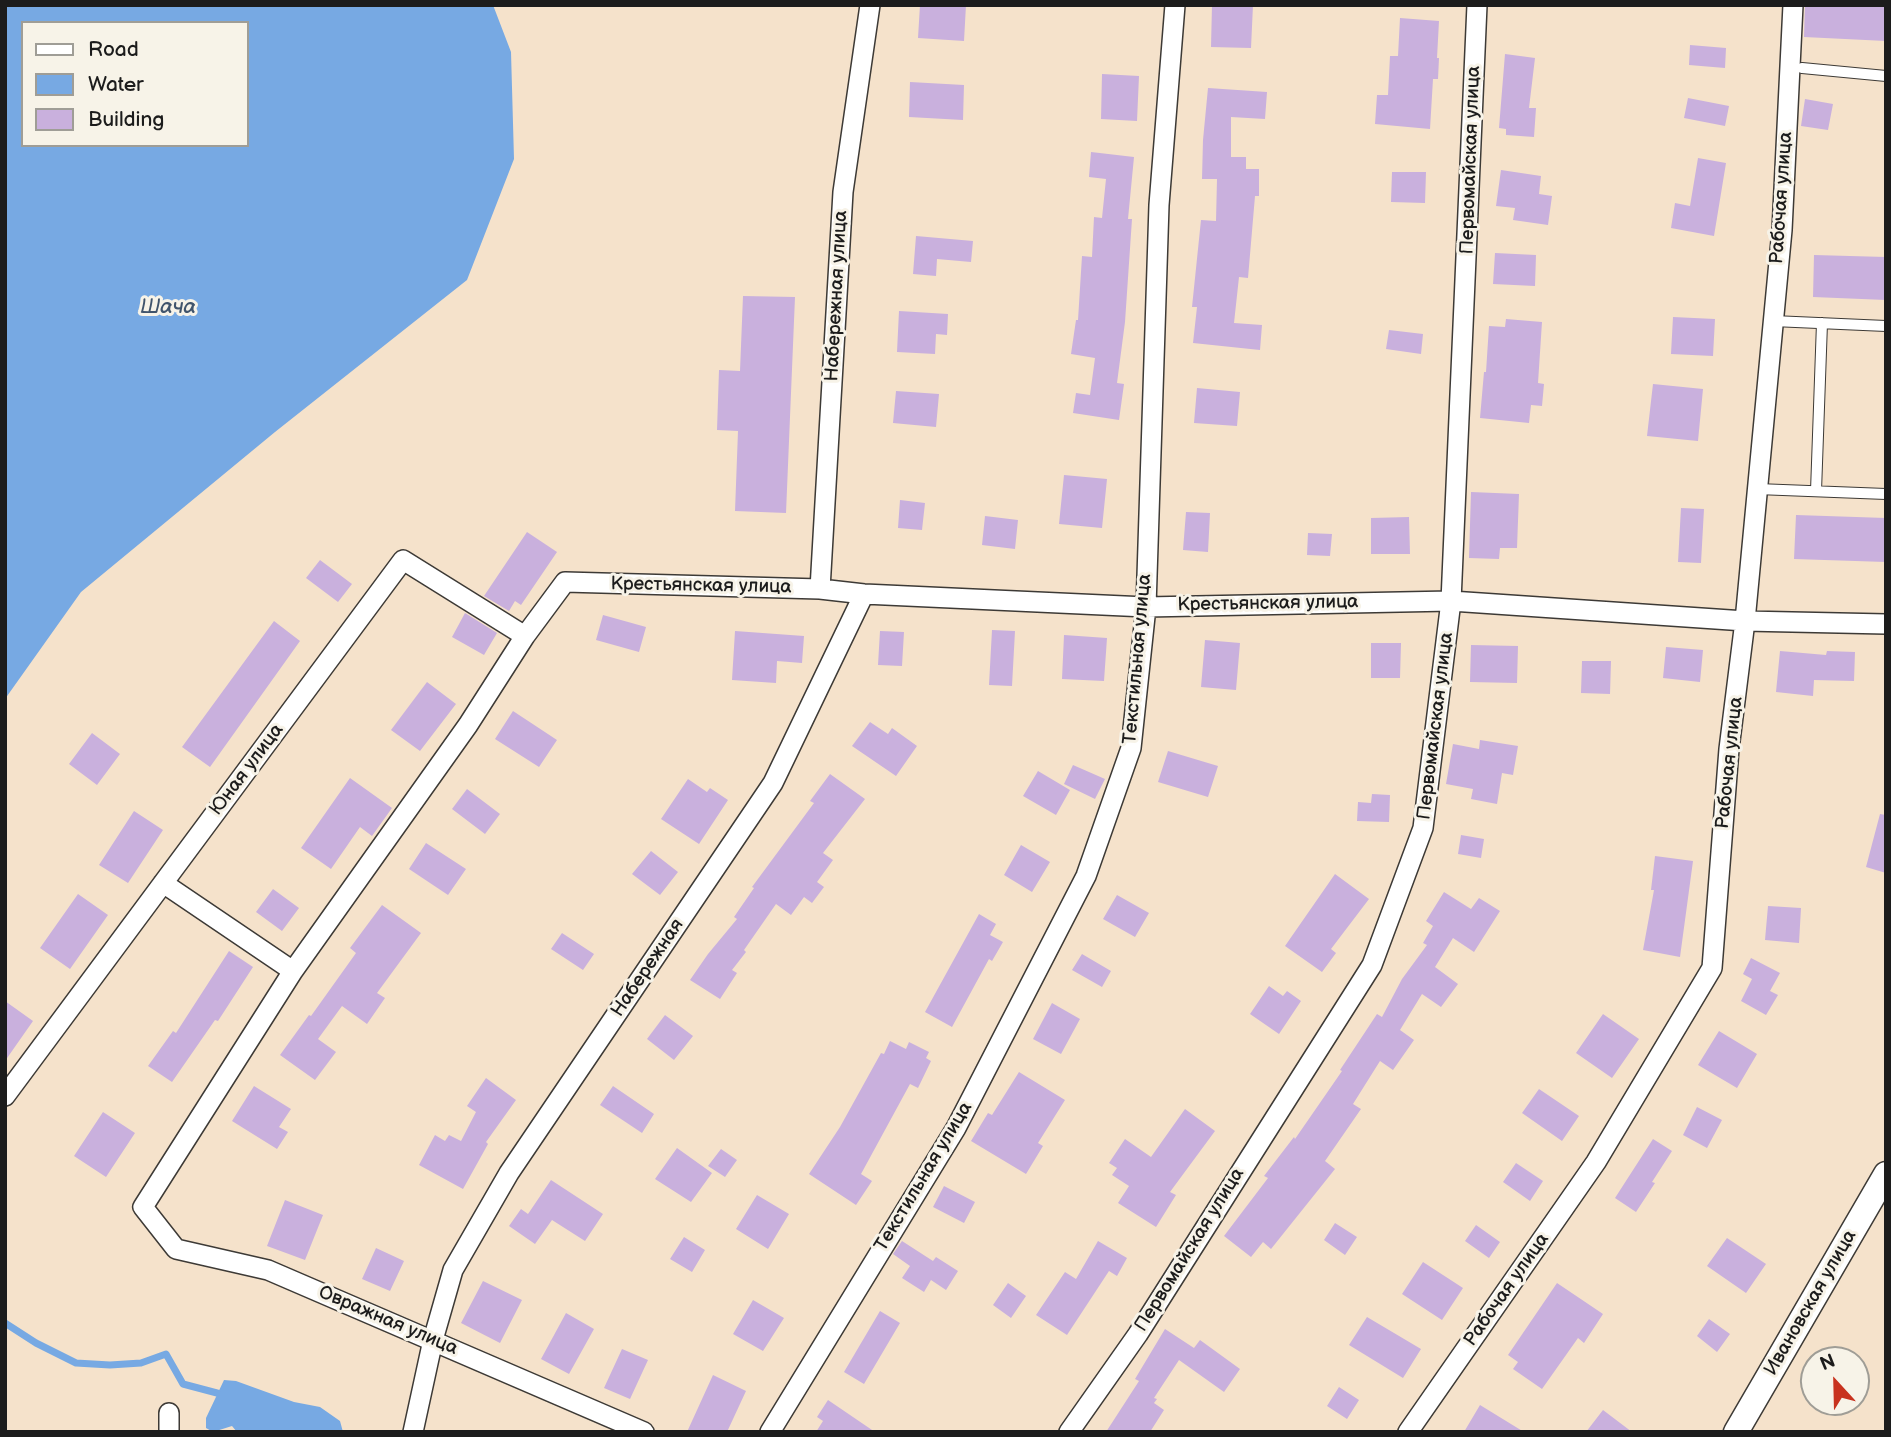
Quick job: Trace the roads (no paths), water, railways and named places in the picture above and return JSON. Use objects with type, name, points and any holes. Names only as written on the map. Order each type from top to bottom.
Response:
[{"type":"street","name":"Набережная улица","points":[[820,589],[843,192],[870,5]]},
{"type":"street","name":"Текстильная улица","points":[[770,1432],[956,1128],[1086,876],[1131,748],[1146,607],[1159,205],[1175,5]]},
{"type":"street","name":"Первомайская улица","points":[[1069,1432],[1138,1334],[1372,965],[1423,828],[1451,601],[1477,5]]},
{"type":"street","name":"Рабочая улица","points":[[1408,1432],[1596,1162],[1712,968],[1729,749],[1745,621],[1782,230],[1793,5]]},
{"type":"street","name":"Юная улица","points":[[5,1096],[403,560],[525,635]]},
{"type":"street","name":"Крестьянская улица","points":[[525,635],[565,582],[820,589],[864,594],[1146,607],[1451,601],[1745,621],[1886,624]]},
{"type":"street","name":"Набережная","points":[[413,1432],[433,1340],[453,1270],[509,1173],[773,783],[864,594]]},
{"type":"street","points":[[163,883],[293,971],[468,725],[525,635]]},
{"type":"street","name":"Овражная улица","points":[[293,971],[143,1207],[176,1249],[268,1270],[644,1432]]},
{"type":"street","name":"Ивановская улица","points":[[1736,1432],[1886,1174]]},
{"type":"lane","points":[[1802,68],[1886,76]]},
{"type":"lane","points":[[1773,321],[1886,326]]},
{"type":"lane","points":[[1816,491],[1822,323]]},
{"type":"lane","points":[[1757,489],[1886,494]]},
{"type":"water","name":"Шача","points":[[5,5],[493,5],[511,52],[514,159],[467,280],[275,432],[81,592],[5,699]]},
{"type":"water","points":[[224,1380],[236,1381],[294,1402],[320,1407],[340,1421],[343,1432],[237,1432],[232,1426],[213,1432],[206,1428],[206,1418]]},
{"type":"waterway","points":[[5,1323],[36,1343],[76,1363],[141,1363],[166,1354],[183,1384],[217,1393]]}]
